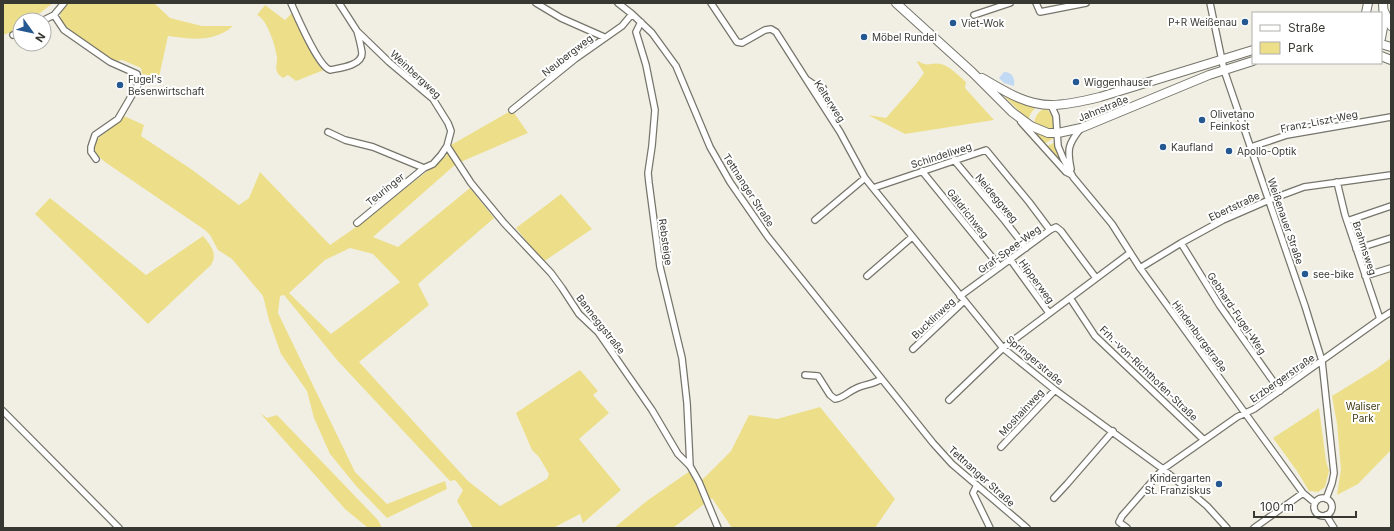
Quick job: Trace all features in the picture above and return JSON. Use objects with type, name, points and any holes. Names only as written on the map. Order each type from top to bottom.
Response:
[{"type":"main road","points":[[896,3],[972,72]]},
{"type":"main road","points":[[1383,7],[1391,26]]},
{"type":"main road","points":[[1382,35],[1383,7]]},
{"type":"main road","name":"Jahnstraße","points":[[972,72],[1009,94],[1027,101],[1051,105],[1100,98],[1252,50]]},
{"type":"main road","name":"Jahnstraße","points":[[972,72],[1012,112],[1030,126],[1041,131],[1058,133],[1081,128],[1209,75],[1252,61]]},
{"type":"street","points":[[64,3],[54,15],[64,30],[110,62],[137,74],[139,83],[118,118],[95,135],[91,147],[96,159]]},
{"type":"street","name":"Weinbergweg","points":[[291,3],[316,54],[326,69],[330,70],[354,64],[359,61],[362,54],[357,30]]},
{"type":"street","name":"Weinbergweg","points":[[339,3],[357,30],[390,62],[433,99],[448,123],[451,131],[447,146],[441,156],[433,164],[424,168]]},
{"type":"street","points":[[536,3],[561,18],[604,37]]},
{"type":"street","name":"Tettnanger Straße","points":[[618,3],[652,33],[676,66],[710,147],[730,182],[773,243],[933,443],[952,464],[1027,528]]},
{"type":"street","name":"Kelterweg","points":[[710,3],[738,42],[742,43],[765,30],[771,29],[776,32],[840,132]]},
{"type":"street","points":[[974,15],[1010,3]]},
{"type":"street","points":[[1037,4],[1040,12],[1086,3]]},
{"type":"street","points":[[1210,3],[1224,70]]},
{"type":"street","name":"Neubergweg","points":[[512,110],[575,59],[604,37],[622,26],[632,14]]},
{"type":"street","name":"Rebsteige","points":[[640,22],[636,32],[646,65],[655,110],[648,184],[660,267],[682,358],[687,403],[690,466]]},
{"type":"street","name":"Weißenauer Straße","points":[[1224,70],[1305,306],[1322,361],[1334,473],[1326,499]]},
{"type":"street","name":"Kelterweg","points":[[806,79],[823,88]]},
{"type":"street","name":"Hindenburgstraße","points":[[1051,105],[1056,116],[1058,146],[1074,177],[1112,224],[1140,268],[1303,493],[1316,502],[1316,511],[1320,515],[1326,515],[1334,528]]},
{"type":"street","name":"Hindenburgstraße","points":[[1012,112],[1066,172],[1074,177]]},
{"type":"street","name":"Franz-Liszt-Weg","points":[[1251,147],[1286,135],[1391,117]]},
{"type":"street","name":"Hindenburgstraße","points":[[1074,177],[1068,156],[1068,148],[1072,139],[1081,128]]},
{"type":"street","points":[[328,132],[344,140],[373,148],[424,168]]},
{"type":"street","name":"Springerstraße","points":[[840,132],[865,178],[964,302],[1003,348],[1055,390],[1163,469],[1207,506],[1227,528]]},
{"type":"street","name":"Banneggstraße","points":[[447,146],[476,188],[504,223],[551,273],[579,314],[598,332],[652,410],[678,454],[690,466],[699,482],[718,528]]},
{"type":"street","name":"Schindeliweg","points":[[873,188],[986,150],[1030,202],[1050,230]]},
{"type":"street","name":"Neideggweg","points":[[954,160],[1026,248]]},
{"type":"street","name":"Teuringer","points":[[357,223],[424,168]]},
{"type":"street","name":"Gäldrichweg","points":[[922,171],[1000,267]]},
{"type":"street","name":"Ebertstraße","points":[[1140,268],[1223,220],[1304,187],[1391,175]]},
{"type":"street","points":[[815,220],[865,178]]},
{"type":"street","name":"Brahmsweg","points":[[1337,182],[1347,221],[1380,318]]},
{"type":"street","points":[[1347,221],[1391,206]]},
{"type":"street","name":"Graf-Spee-Weg","points":[[960,296],[1056,227],[1061,231],[1096,278]]},
{"type":"street","points":[[868,276],[912,237]]},
{"type":"street","points":[[1356,249],[1391,238]]},
{"type":"street","name":"Gebhard-Fugel-Weg","points":[[1182,243],[1220,306],[1280,391]]},
{"type":"street","points":[[949,400],[1003,348],[1130,253]]},
{"type":"street","name":"Hipperweg","points":[[1010,259],[1049,313]]},
{"type":"street","points":[[1365,276],[1391,268]]},
{"type":"street","name":"Frh.-von-Richthofen-Straße","points":[[1070,298],[1095,336],[1204,440]]},
{"type":"street","name":"Bucklinweg","points":[[913,348],[964,302]]},
{"type":"street","name":"Erzbergerstraße","points":[[1127,528],[1120,522],[1122,516],[1163,469],[1204,440],[1245,413],[1254,409],[1380,318],[1391,312]]},
{"type":"street","points":[[804,375],[818,376],[835,400],[856,388],[877,382],[881,379]]},
{"type":"street","name":"Moshainweg","points":[[1001,447],[1055,390]]},
{"type":"street","points":[[3,411],[119,528]]},
{"type":"street","points":[[1054,498],[1113,431]]},
{"type":"street","points":[[977,485],[973,493],[990,528]]},
{"type":"street","points":[[1254,528],[1303,493]]},
{"type":"street","points":[[1316,502],[1320,499],[1329,500],[1332,505],[1331,511],[1326,515]]},
{"type":"green space","points":[[3,3],[53,3],[41,12],[12,12],[12,32],[3,35]]},
{"type":"green space","points":[[67,3],[154,3],[170,18],[202,26],[233,26],[218,35],[210,37],[194,39],[168,36],[159,77],[142,74],[141,68],[122,60],[110,62],[61,22],[60,11]]},
{"type":"green space","points":[[265,5],[285,20],[292,13],[312,52],[324,70],[296,81],[288,75],[283,78],[280,76],[276,66],[277,58],[273,41],[264,22],[257,15]]},
{"type":"green space","points":[[917,62],[927,64],[947,66],[954,71],[966,82],[965,88],[994,120],[905,134],[868,115],[886,118],[924,73]]},
{"type":"green space","points":[[1000,92],[1036,107],[1028,120]]},
{"type":"green space","points":[[1046,108],[1052,118],[1053,130],[1039,127],[1034,123],[1035,118],[1041,110]]},
{"type":"green space","points":[[512,110],[528,133],[456,164],[373,237],[398,247],[470,188],[494,218],[418,284],[429,305],[359,362],[468,481],[500,506],[547,479],[549,474],[539,457],[532,450],[516,413],[580,370],[598,391],[593,395],[609,413],[579,439],[621,490],[583,523],[580,514],[553,528],[473,528],[457,501],[463,490],[455,480],[450,481],[337,360],[284,295],[280,296],[278,313],[355,472],[387,504],[445,481],[447,489],[387,518],[357,487],[330,454],[314,418],[307,391],[281,354],[269,320],[263,296],[232,259],[218,250],[210,235],[205,230],[105,162],[96,153],[95,141],[124,116],[144,125],[141,136],[191,169],[239,205],[249,198],[260,172],[330,245],[359,225],[445,157],[451,145]],"holes":[[[350,248],[373,254],[400,282],[331,334],[289,293],[325,260]]]},
{"type":"green space","points":[[1036,133],[1054,136],[1054,138],[1044,144]]},
{"type":"green space","points":[[1057,143],[1061,163],[1047,146]]},
{"type":"green space","points":[[561,194],[592,229],[543,262],[516,228]]},
{"type":"green space","points":[[50,198],[146,275],[203,236],[213,250],[213,261],[211,265],[148,324],[35,214]]},
{"type":"green space","name":"Waliser Park","points":[[1391,358],[1391,450],[1358,484],[1337,495],[1341,469],[1337,424],[1332,396]]},
{"type":"green space","points":[[820,407],[895,499],[875,528],[732,528],[712,498],[673,528],[614,528],[648,500],[690,471],[700,482],[731,451],[749,415],[777,419]]},
{"type":"green space","points":[[1319,408],[1326,461],[1329,471],[1325,487],[1318,492],[1309,491],[1297,471],[1273,438]]},
{"type":"green space","points":[[260,413],[267,418],[277,415],[378,520],[382,528],[368,528],[345,509]]},
{"type":"water","points":[[1004,72],[1010,73],[1013,76],[1014,86],[1004,83],[999,78]]},
{"type":"place","name":"P+R Weißenau","points":[[1245,22]]},
{"type":"place","name":"Viet-Wok","points":[[953,23]]},
{"type":"place","name":"Möbel Rundel","points":[[864,37]]},
{"type":"place","name":"Wiggenhauser","points":[[1076,82]]},
{"type":"place","name":"Fugel's Besenwirtschaft","points":[[120,85]]},
{"type":"place","name":"Olivetano Feinkost","points":[[1202,120]]},
{"type":"place","name":"Kaufland","points":[[1163,147]]},
{"type":"place","name":"Apollo-Optik","points":[[1229,151]]},
{"type":"place","name":"see-bike","points":[[1305,274]]},
{"type":"place","name":"Kindergarten St. Franziskus","points":[[1219,484]]}]
